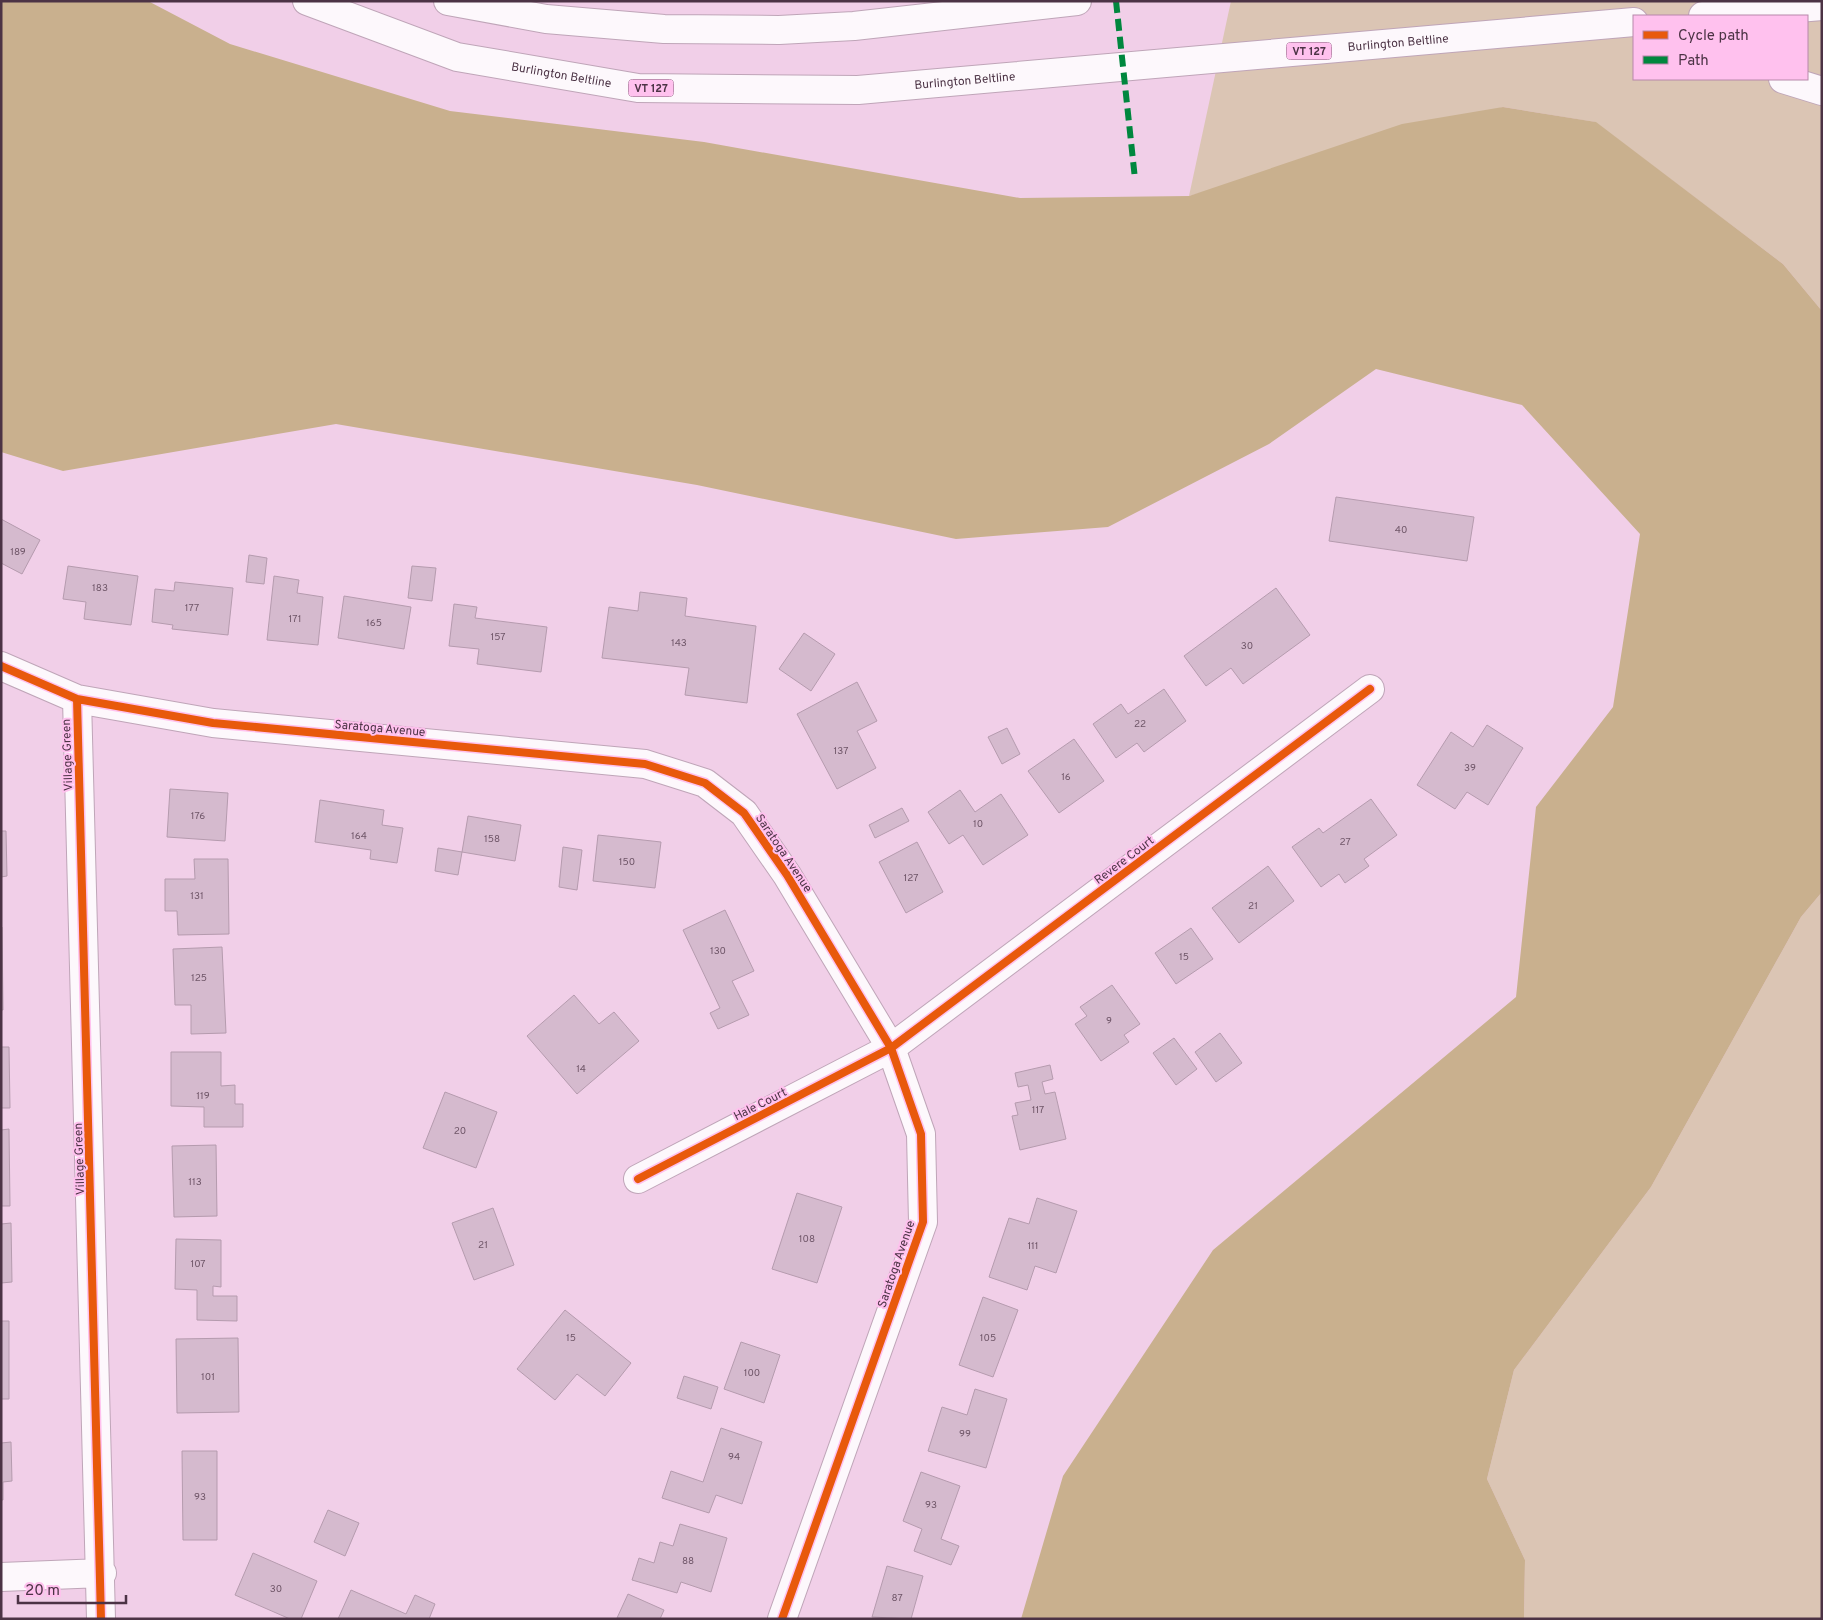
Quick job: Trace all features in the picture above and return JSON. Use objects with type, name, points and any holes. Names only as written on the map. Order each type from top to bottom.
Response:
[{"type":"street","name":"Burlington Beltline","points":[[307,1],[457,57],[638,88],[858,90],[1627,25]]},
{"type":"street","points":[[448,1],[546,19],[664,28],[779,30],[854,26],[1077,1]]},
{"type":"street","points":[[1715,15],[1822,6]]},
{"type":"street","points":[[1786,80],[1822,91]]},
{"type":"street","name":"Saratoga Avenue","points":[[1,666],[77,699],[213,723],[645,764],[706,783],[744,813],[787,875],[891,1048],[921,1134],[923,1222],[782,1619]]},
{"type":"street","name":"Revere Court","points":[[891,1048],[1370,689]]},
{"type":"street","name":"Village Green","points":[[77,699],[102,1573],[101,1619]]},
{"type":"street","name":"Hale Court","points":[[638,1179],[891,1048]]},
{"type":"street","points":[[1,1577],[102,1573]]},
{"type":"shaded area","points":[[1,1],[148,1],[230,44],[450,111],[704,142],[1020,198],[1189,196],[1402,124],[1503,107],[1596,122],[1783,264],[1822,311],[1822,892],[1801,917],[1651,1187],[1514,1370],[1487,1479],[1525,1560],[1524,1619],[1021,1619],[1063,1476],[1213,1250],[1516,997],[1536,807],[1613,707],[1640,534],[1522,405],[1376,369],[1269,444],[1108,527],[956,539],[697,485],[336,424],[63,471],[1,452]]},
{"type":"shaded area","points":[[1231,1],[1822,1],[1822,311],[1783,264],[1595,122],[1503,107],[1189,196]]},
{"type":"shaded area","points":[[1822,892],[1822,1619],[1524,1619],[1525,1560],[1487,1479],[1514,1370],[1651,1187],[1801,917]]},
{"type":"building","points":[[1336,497],[1474,517],[1467,561],[1329,541]]},
{"type":"building","points":[[1,519],[40,540],[22,574],[1,563]]},
{"type":"building","points":[[249,555],[267,558],[264,584],[246,582]]},
{"type":"building","points":[[68,566],[138,576],[131,625],[84,619],[86,602],[63,599]]},
{"type":"building","points":[[412,566],[436,568],[432,601],[408,598]]},
{"type":"building","points":[[274,576],[299,580],[297,593],[323,597],[318,645],[267,640]]},
{"type":"building","points":[[175,582],[233,588],[228,635],[172,629],[173,625],[152,622],[155,589],[174,591]]},
{"type":"building","points":[[1276,588],[1310,635],[1243,684],[1231,668],[1206,686],[1184,656]]},
{"type":"building","points":[[640,592],[687,598],[685,616],[756,626],[747,703],[685,695],[689,668],[602,658],[609,607],[638,611]]},
{"type":"building","points":[[344,596],[411,607],[404,649],[338,638]]},
{"type":"building","points":[[454,604],[477,607],[475,618],[547,627],[541,672],[477,664],[479,649],[449,646]]},
{"type":"building","points":[[804,633],[835,654],[811,691],[779,669]]},
{"type":"building","points":[[857,682],[877,721],[857,731],[876,768],[837,789],[797,714]]},
{"type":"building","points":[[1164,689],[1186,721],[1144,752],[1137,743],[1116,758],[1093,724],[1121,704],[1128,714]]},
{"type":"building","points":[[1487,725],[1523,748],[1488,805],[1467,792],[1455,809],[1417,785],[1451,732],[1473,747]]},
{"type":"building","points":[[1007,728],[1020,754],[1002,764],[988,737]]},
{"type":"building","points":[[1074,739],[1104,781],[1059,813],[1028,771]]},
{"type":"building","points":[[170,789],[228,793],[225,841],[167,837]]},
{"type":"building","points":[[960,790],[975,812],[1001,794],[1028,835],[983,865],[963,835],[949,844],[928,812]]},
{"type":"building","points":[[1371,799],[1397,835],[1364,859],[1369,866],[1345,883],[1339,874],[1321,887],[1292,847],[1319,828],[1323,833]]},
{"type":"building","points":[[320,800],[384,810],[382,825],[403,828],[397,863],[370,859],[371,850],[315,842]]},
{"type":"building","points":[[902,808],[909,821],[875,838],[869,825]]},
{"type":"building","points":[[468,816],[521,825],[515,861],[462,852]]},
{"type":"building","points":[[1,831],[6,831],[7,876],[1,877]]},
{"type":"building","points":[[598,835],[661,842],[655,888],[593,881]]},
{"type":"building","points":[[917,842],[943,892],[906,913],[879,862]]},
{"type":"building","points":[[563,847],[582,850],[577,890],[559,887]]},
{"type":"building","points":[[438,848],[462,852],[458,875],[435,871]]},
{"type":"building","points":[[194,859],[228,859],[229,934],[178,935],[177,911],[165,911],[165,879],[195,879]]},
{"type":"building","points":[[1268,866],[1294,901],[1239,943],[1212,908]]},
{"type":"building","points":[[725,910],[754,971],[732,981],[749,1015],[718,1029],[710,1013],[720,1008],[683,930]]},
{"type":"building","points":[[1,927],[3,1010],[1,1010]]},
{"type":"building","points":[[1191,928],[1213,959],[1176,984],[1155,953]]},
{"type":"building","points":[[222,947],[226,1033],[191,1034],[191,1005],[175,1005],[173,949]]},
{"type":"building","points":[[1112,985],[1140,1024],[1124,1035],[1129,1042],[1101,1061],[1075,1024],[1087,1016],[1080,1007]]},
{"type":"building","points":[[574,995],[599,1024],[614,1012],[639,1041],[577,1094],[527,1036]]},
{"type":"building","points":[[1220,1033],[1242,1063],[1216,1082],[1195,1052]]},
{"type":"building","points":[[1174,1038],[1197,1069],[1176,1085],[1153,1053]]},
{"type":"building","points":[[1,1047],[9,1047],[10,1108],[1,1108]]},
{"type":"building","points":[[171,1052],[221,1052],[221,1086],[235,1085],[235,1104],[243,1104],[243,1127],[204,1127],[204,1107],[171,1106]]},
{"type":"building","points":[[1050,1065],[1053,1079],[1042,1082],[1045,1094],[1055,1092],[1066,1139],[1020,1150],[1012,1116],[1018,1115],[1015,1103],[1031,1100],[1028,1085],[1018,1087],[1015,1073]]},
{"type":"building","points":[[445,1092],[497,1112],[476,1168],[423,1148]]},
{"type":"building","points":[[9,1129],[10,1206],[1,1206],[1,1130]]},
{"type":"building","points":[[216,1145],[217,1216],[174,1217],[172,1146]]},
{"type":"building","points":[[797,1193],[842,1207],[817,1283],[772,1269]]},
{"type":"building","points":[[1037,1198],[1077,1211],[1056,1273],[1035,1266],[1027,1290],[989,1277],[1009,1218],[1029,1224]]},
{"type":"building","points":[[493,1208],[514,1265],[474,1280],[452,1223]]},
{"type":"building","points":[[11,1223],[12,1282],[1,1283],[1,1224]]},
{"type":"building","points":[[176,1239],[221,1240],[221,1287],[213,1286],[213,1296],[237,1296],[237,1321],[197,1320],[197,1290],[175,1289]]},
{"type":"building","points":[[983,1297],[1018,1310],[993,1377],[959,1365]]},
{"type":"building","points":[[565,1310],[631,1363],[605,1396],[577,1374],[555,1400],[517,1369]]},
{"type":"building","points":[[1,1321],[9,1321],[9,1399],[1,1399]]},
{"type":"building","points":[[238,1338],[239,1412],[177,1413],[176,1339]]},
{"type":"building","points":[[741,1342],[780,1355],[764,1403],[724,1389]]},
{"type":"building","points":[[684,1376],[718,1387],[711,1409],[677,1398]]},
{"type":"building","points":[[975,1389],[1007,1399],[986,1468],[928,1451],[942,1407],[967,1415]]},
{"type":"building","points":[[721,1428],[762,1442],[742,1504],[716,1495],[709,1513],[662,1498],[671,1471],[703,1482]]},
{"type":"building","points":[[11,1442],[12,1481],[3,1482],[3,1500],[1,1500],[1,1443]]},
{"type":"building","points":[[182,1451],[217,1451],[217,1540],[183,1540]]},
{"type":"building","points":[[921,1472],[960,1486],[941,1539],[959,1546],[951,1565],[914,1551],[922,1529],[903,1521]]},
{"type":"building","points":[[328,1510],[359,1523],[345,1556],[314,1542]]},
{"type":"building","points":[[680,1524],[727,1538],[711,1592],[681,1582],[677,1593],[632,1580],[639,1558],[654,1563],[660,1542],[673,1546]]},
{"type":"building","points":[[253,1553],[317,1581],[301,1619],[290,1619],[235,1595]]},
{"type":"building","points":[[887,1566],[923,1576],[911,1619],[872,1617]]},
{"type":"building","points":[[351,1590],[406,1614],[415,1595],[435,1604],[429,1619],[338,1619]]},
{"type":"building","points":[[628,1594],[664,1610],[660,1619],[617,1618]]},
{"type":"marked path","points":[[1116,1],[1135,179]]},
{"type":"cycle path","points":[[1,666],[77,699],[213,723],[645,764],[705,783],[744,813],[787,875],[891,1048],[921,1134],[923,1222],[782,1619]]},
{"type":"cycle path","points":[[638,1179],[891,1048],[1370,689]]},
{"type":"cycle path","points":[[77,699],[101,1619]]}]
